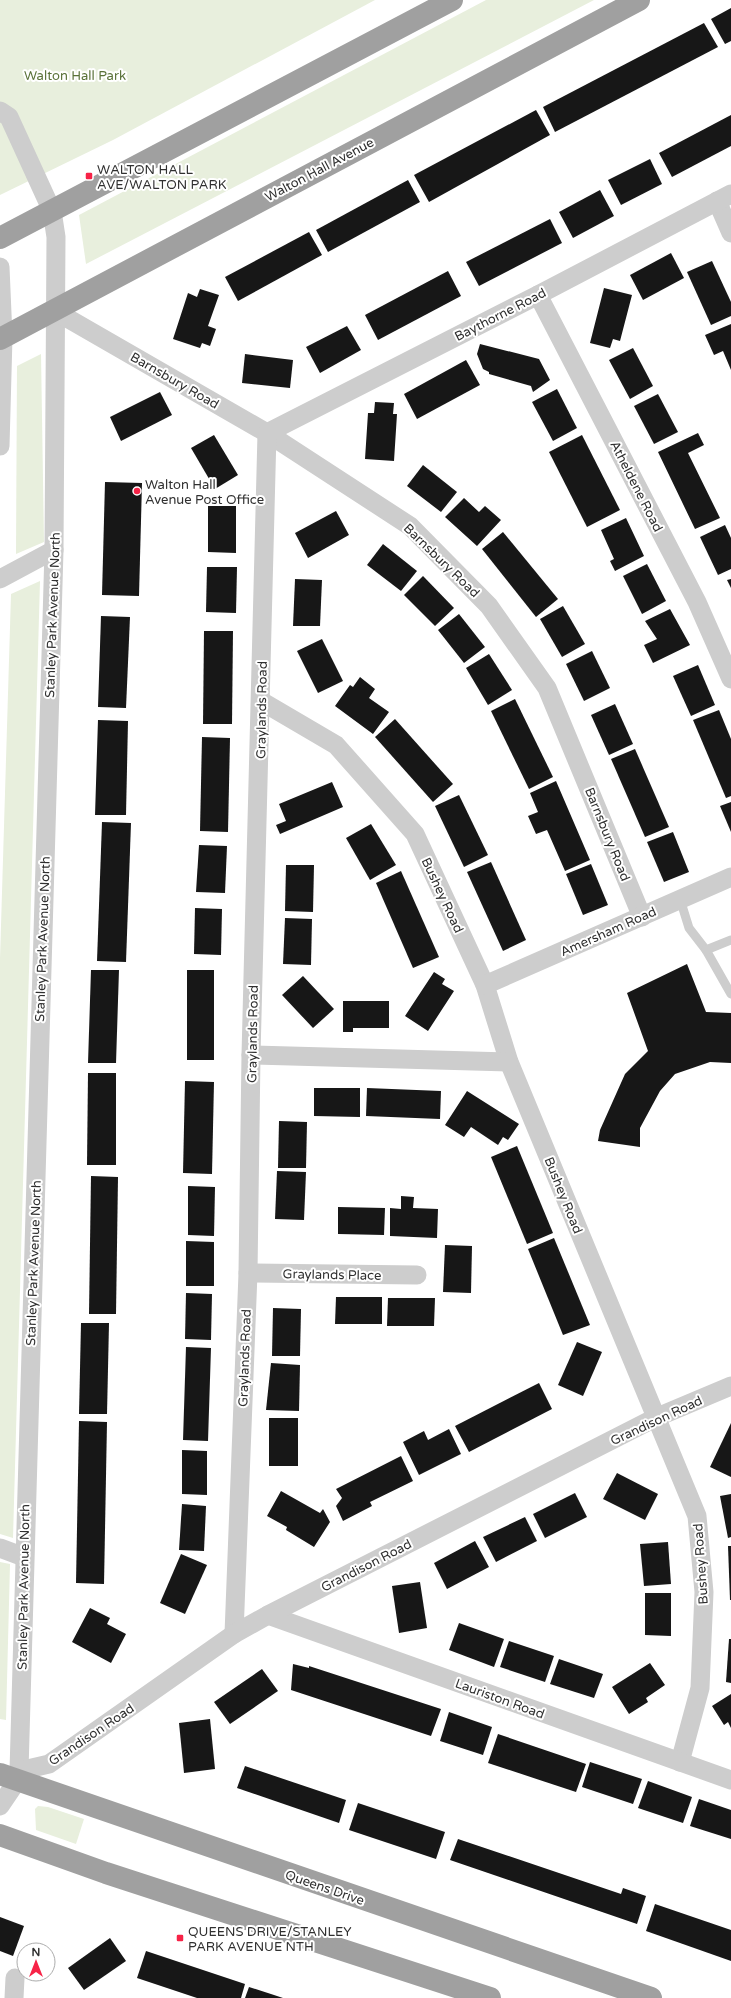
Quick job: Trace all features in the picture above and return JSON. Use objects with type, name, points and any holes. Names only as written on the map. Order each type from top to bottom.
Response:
[{"type":"highway","points":[[0,238],[452,0]]},
{"type":"highway","name":"Walton Hall Avenue","points":[[2,338],[638,0]]},
{"type":"highway","name":"Queens Drive","points":[[12,1776],[651,1998]]},
{"type":"highway","points":[[0,1835],[113,1875],[490,1998]]},
{"type":"street","name":"Stanley Park Avenue North","points":[[0,111],[9,117],[52,211],[56,237],[54,550],[24,1557],[12,1776]]},
{"type":"street","points":[[724,197],[731,233]]},
{"type":"street","name":"Baythorne Road","points":[[267,433],[538,295],[724,197]]},
{"type":"street","points":[[0,267],[2,338],[0,446]]},
{"type":"street","name":"Atheldene Road","points":[[538,295],[697,602],[731,679]]},
{"type":"street","name":"Barnsbury Road","points":[[55,310],[267,433],[410,526],[489,606],[548,688],[642,917]]},
{"type":"street","name":"Graylands Road","points":[[234,1634],[248,1273],[251,1055],[267,433]]},
{"type":"street","points":[[0,579],[54,550]]},
{"type":"street","name":"Bushey Road","points":[[261,700],[336,745],[415,834],[485,985],[509,1062],[655,1418],[697,1516],[704,1592],[700,1688],[680,1762]]},
{"type":"street","name":"Amersham Road","points":[[485,985],[731,877]]},
{"type":"street","points":[[251,1055],[509,1062]]},
{"type":"street","name":"Graylands Place","points":[[248,1273],[417,1275]]},
{"type":"street","name":"Grandison Road","points":[[12,1776],[49,1764],[234,1634],[268,1615],[655,1418],[731,1386]]},
{"type":"street","points":[[0,1548],[24,1557]]},
{"type":"street","name":"Lauriston Road","points":[[268,1615],[731,1780]]},
{"type":"street","points":[[0,1806],[12,1776]]},
{"type":"street","points":[[14,1978],[14,1998]]},
{"type":"lane","points":[[680,899],[689,928],[706,950],[731,994]]},
{"type":"lane","points":[[706,950],[731,940]]},
{"type":"green space","name":"Walton Hall Park","points":[[0,0],[375,0],[113,140],[0,195]]},
{"type":"green space","points":[[486,0],[594,0],[86,264],[79,215]]},
{"type":"green space","points":[[41,354],[44,542],[16,554],[17,366]]},
{"type":"green space","points":[[40,581],[13,1538],[0,1534],[0,959],[11,594]]},
{"type":"green space","points":[[0,1562],[10,1564],[6,1720],[0,1719]]},
{"type":"green space","points":[[38,1806],[48,1807],[84,1819],[76,1844],[36,1830],[35,1809]]},
{"type":"building","points":[[731,8],[731,41],[725,44],[711,19]]},
{"type":"building","points":[[704,23],[718,47],[555,132],[543,107]]},
{"type":"building","points":[[536,110],[550,135],[429,202],[414,175]]},
{"type":"building","points":[[731,115],[731,146],[672,177],[659,153]]},
{"type":"building","points":[[650,159],[662,184],[621,205],[608,180]]},
{"type":"building","points":[[408,180],[420,202],[328,252],[316,230]]},
{"type":"building","points":[[600,190],[614,216],[573,238],[559,212]]},
{"type":"building","points":[[550,219],[562,243],[479,286],[466,262]]},
{"type":"building","points":[[309,232],[322,255],[238,301],[225,277]]},
{"type":"building","points":[[671,253],[684,278],[643,300],[630,275]]},
{"type":"building","points":[[712,261],[731,302],[731,316],[711,325],[687,272]]},
{"type":"building","points":[[448,271],[461,296],[378,340],[365,315]]},
{"type":"building","points":[[604,288],[632,295],[620,341],[613,339],[610,348],[590,343]]},
{"type":"building","points":[[200,289],[219,295],[208,326],[216,329],[210,346],[202,343],[200,348],[173,339],[188,293],[197,297]]},
{"type":"building","points":[[731,324],[731,370],[723,351],[714,355],[705,335]]},
{"type":"building","points":[[347,326],[361,350],[320,373],[306,347]]},
{"type":"building","points":[[480,344],[539,359],[550,380],[533,392],[531,386],[489,374],[489,372],[483,369],[477,354]]},
{"type":"building","points":[[633,348],[653,386],[630,399],[609,360]]},
{"type":"building","points":[[245,354],[293,360],[290,388],[242,383]]},
{"type":"building","points":[[466,360],[480,385],[417,419],[404,394]]},
{"type":"building","points":[[557,389],[577,428],[553,441],[532,402]]},
{"type":"building","points":[[160,392],[172,415],[121,441],[110,417]]},
{"type":"building","points":[[658,394],[678,432],[654,444],[634,406]]},
{"type":"building","points":[[375,402],[394,403],[393,414],[397,414],[394,461],[365,459],[368,413],[374,413]]},
{"type":"building","points":[[698,433],[704,445],[688,453],[720,518],[695,529],[658,452]]},
{"type":"building","points":[[214,435],[238,475],[215,489],[191,448]]},
{"type":"building","points":[[582,435],[620,510],[587,527],[549,452]]},
{"type":"building","points":[[423,465],[457,492],[441,512],[407,486]]},
{"type":"building","points":[[105,482],[142,483],[139,596],[102,595]]},
{"type":"building","points":[[464,498],[479,512],[485,506],[501,520],[477,546],[445,517]]},
{"type":"building","points":[[208,506],[236,506],[236,553],[208,552]]},
{"type":"building","points":[[336,511],[349,535],[308,558],[295,533]]},
{"type":"building","points":[[626,518],[644,556],[615,571],[610,561],[614,559],[601,530]]},
{"type":"building","points":[[725,525],[731,538],[731,569],[718,575],[700,537]]},
{"type":"building","points":[[503,532],[558,599],[536,617],[482,549]]},
{"type":"building","points":[[383,544],[417,571],[401,591],[367,565]]},
{"type":"building","points":[[647,564],[666,601],[642,614],[623,576]]},
{"type":"building","points":[[207,567],[237,567],[236,613],[206,612]]},
{"type":"building","points":[[423,576],[454,608],[435,626],[404,595]]},
{"type":"building","points":[[295,579],[322,580],[320,626],[293,626]]},
{"type":"building","points":[[731,579],[731,588],[727,580]]},
{"type":"building","points":[[563,606],[585,644],[562,657],[540,619]]},
{"type":"building","points":[[670,609],[690,645],[653,663],[644,645],[657,639],[645,621]]},
{"type":"building","points":[[459,614],[485,647],[464,663],[438,630]]},
{"type":"building","points":[[101,616],[130,617],[126,708],[98,707]]},
{"type":"building","points":[[204,631],[233,631],[232,724],[203,724]]},
{"type":"building","points":[[322,639],[343,681],[318,693],[297,651]]},
{"type":"building","points":[[592,651],[610,688],[584,701],[566,664]]},
{"type":"building","points":[[489,654],[512,690],[488,705],[466,668]]},
{"type":"building","points":[[698,665],[715,705],[691,716],[673,676]]},
{"type":"building","points":[[360,677],[375,689],[369,698],[389,712],[373,734],[335,706],[350,685],[353,687]]},
{"type":"building","points":[[515,699],[553,777],[529,789],[491,711]]},
{"type":"building","points":[[615,704],[633,744],[609,755],[591,715]]},
{"type":"building","points":[[719,710],[731,739],[731,796],[726,798],[693,720]]},
{"type":"building","points":[[395,719],[453,784],[433,802],[375,737]]},
{"type":"building","points":[[98,720],[128,721],[126,815],[95,815]]},
{"type":"building","points":[[202,737],[230,738],[228,832],[200,831]]},
{"type":"building","points":[[635,749],[669,827],[645,837],[611,759]]},
{"type":"building","points":[[556,781],[590,860],[565,871],[547,830],[536,834],[528,816],[538,812],[530,793]]},
{"type":"building","points":[[332,782],[343,807],[280,834],[276,825],[286,821],[279,804]]},
{"type":"building","points":[[459,795],[488,855],[464,867],[435,806]]},
{"type":"building","points":[[731,802],[731,832],[720,806]]},
{"type":"building","points":[[102,822],[131,823],[126,962],[97,961]]},
{"type":"building","points":[[371,824],[396,865],[370,880],[346,838]]},
{"type":"building","points":[[673,832],[689,872],[664,882],[647,842]]},
{"type":"building","points":[[199,845],[227,846],[225,893],[196,892]]},
{"type":"building","points":[[491,862],[526,940],[503,951],[467,872]]},
{"type":"building","points":[[591,864],[608,905],[583,915],[566,874]]},
{"type":"building","points":[[286,865],[314,865],[313,912],[285,911]]},
{"type":"building","points":[[401,871],[439,957],[413,968],[376,883]]},
{"type":"building","points":[[195,908],[222,909],[221,955],[194,954]]},
{"type":"building","points":[[285,918],[312,919],[311,965],[283,964]]},
{"type":"building","points":[[687,964],[706,1012],[731,1013],[731,1063],[710,1062],[675,1074],[660,1091],[640,1128],[640,1147],[598,1141],[600,1130],[625,1074],[648,1051],[627,993]]},
{"type":"building","points":[[91,970],[119,970],[116,1063],[88,1063]]},
{"type":"building","points":[[187,970],[214,970],[214,1060],[187,1060]]},
{"type":"building","points":[[434,972],[445,979],[442,984],[454,991],[428,1031],[405,1016]]},
{"type":"building","points":[[303,976],[334,1009],[313,1028],[282,995]]},
{"type":"building","points":[[343,1001],[389,1001],[389,1028],[353,1028],[353,1032],[343,1032]]},
{"type":"building","points":[[88,1073],[116,1073],[116,1165],[87,1165]]},
{"type":"building","points":[[185,1081],[214,1082],[212,1174],[183,1173]]},
{"type":"building","points":[[314,1088],[360,1088],[360,1117],[314,1116]]},
{"type":"building","points":[[367,1088],[441,1091],[440,1119],[366,1116]]},
{"type":"building","points":[[467,1091],[519,1124],[508,1140],[503,1137],[498,1145],[471,1127],[464,1137],[445,1125]]},
{"type":"building","points":[[279,1121],[307,1122],[306,1168],[278,1168]]},
{"type":"building","points":[[517,1146],[553,1233],[527,1244],[491,1157]]},
{"type":"building","points":[[277,1171],[306,1172],[304,1220],[275,1219]]},
{"type":"building","points":[[91,1176],[118,1177],[116,1314],[89,1314]]},
{"type":"building","points":[[188,1186],[215,1187],[214,1236],[188,1235]]},
{"type":"building","points":[[401,1196],[414,1197],[413,1208],[438,1209],[437,1238],[390,1236],[390,1208],[401,1209]]},
{"type":"building","points":[[338,1207],[385,1208],[384,1235],[338,1234]]},
{"type":"building","points":[[554,1238],[590,1325],[563,1335],[528,1249]]},
{"type":"building","points":[[186,1241],[214,1242],[214,1286],[186,1286]]},
{"type":"building","points":[[445,1245],[472,1246],[471,1293],[443,1292]]},
{"type":"building","points":[[186,1293],[212,1294],[211,1340],[185,1339]]},
{"type":"building","points":[[336,1297],[382,1297],[382,1324],[335,1324]]},
{"type":"building","points":[[388,1298],[435,1298],[434,1326],[387,1326]]},
{"type":"building","points":[[273,1308],[301,1309],[300,1356],[272,1356]]},
{"type":"building","points":[[81,1323],[109,1323],[107,1414],[79,1414]]},
{"type":"building","points":[[577,1342],[602,1352],[583,1396],[558,1385]]},
{"type":"building","points":[[186,1347],[211,1348],[208,1441],[183,1440]]},
{"type":"building","points":[[271,1363],[300,1365],[299,1411],[266,1410]]},
{"type":"building","points":[[539,1383],[552,1409],[469,1452],[455,1426]]},
{"type":"building","points":[[269,1418],[298,1418],[298,1466],[269,1466]]},
{"type":"building","points":[[79,1421],[107,1422],[104,1584],[76,1583]]},
{"type":"building","points":[[731,1423],[731,1477],[710,1467]]},
{"type":"building","points":[[449,1429],[461,1454],[419,1475],[403,1442],[424,1431],[428,1440]]},
{"type":"building","points":[[182,1450],[207,1451],[207,1495],[182,1494]]},
{"type":"building","points":[[401,1456],[413,1481],[370,1502],[372,1506],[343,1521],[336,1506],[342,1498],[336,1489]]},
{"type":"building","points":[[617,1473],[658,1494],[645,1520],[603,1499]]},
{"type":"building","points":[[281,1491],[320,1513],[323,1509],[330,1522],[314,1547],[286,1530],[287,1527],[267,1516]]},
{"type":"building","points":[[575,1493],[587,1517],[545,1538],[533,1514]]},
{"type":"building","points":[[731,1494],[731,1537],[728,1538],[720,1496]]},
{"type":"building","points":[[182,1504],[206,1506],[204,1551],[179,1550]]},
{"type":"building","points":[[525,1517],[537,1541],[496,1562],[483,1537]]},
{"type":"building","points":[[475,1541],[489,1567],[447,1589],[434,1563]]},
{"type":"building","points":[[668,1542],[671,1584],[644,1586],[640,1544]]},
{"type":"building","points":[[728,1546],[731,1546],[731,1600],[730,1600]]},
{"type":"building","points":[[181,1554],[207,1565],[185,1614],[160,1603]]},
{"type":"building","points":[[420,1582],[427,1628],[399,1633],[392,1586]]},
{"type":"building","points":[[645,1593],[671,1593],[671,1636],[645,1635]]},
{"type":"building","points":[[90,1608],[110,1618],[107,1624],[126,1634],[111,1663],[72,1642]]},
{"type":"building","points":[[459,1623],[504,1639],[494,1667],[449,1650]]},
{"type":"building","points":[[729,1639],[731,1639],[731,1683],[726,1682]]},
{"type":"building","points":[[509,1641],[554,1656],[545,1682],[500,1667]]},
{"type":"building","points":[[559,1659],[603,1674],[594,1698],[550,1684]]},
{"type":"building","points":[[650,1663],[665,1685],[646,1698],[648,1702],[629,1714],[612,1687]]},
{"type":"building","points":[[293,1664],[309,1668],[309,1666],[441,1709],[431,1736],[291,1690]]},
{"type":"building","points":[[262,1669],[278,1691],[230,1724],[214,1702]]},
{"type":"building","points":[[731,1694],[731,1728],[728,1722],[724,1725],[712,1706]]},
{"type":"building","points":[[449,1712],[492,1727],[483,1755],[440,1741]]},
{"type":"building","points":[[210,1719],[215,1769],[184,1773],[179,1723]]},
{"type":"building","points":[[498,1734],[586,1764],[576,1792],[488,1763]]},
{"type":"building","points":[[590,1762],[642,1779],[633,1804],[582,1787]]},
{"type":"building","points":[[245,1766],[346,1800],[339,1823],[237,1788]]},
{"type":"building","points":[[648,1781],[692,1797],[683,1823],[638,1808]]},
{"type":"building","points":[[699,1799],[731,1810],[731,1839],[690,1826]]},
{"type":"building","points":[[358,1803],[445,1832],[436,1859],[349,1830]]},
{"type":"building","points":[[458,1839],[621,1894],[623,1888],[646,1896],[637,1924],[450,1860]]},
{"type":"building","points":[[655,1904],[731,1930],[731,1961],[646,1931]]},
{"type":"building","points":[[0,1917],[24,1926],[18,1942],[16,1942],[16,1948],[13,1956],[0,1951]]},
{"type":"building","points":[[110,1938],[126,1961],[84,1990],[68,1968]]},
{"type":"building","points":[[146,1951],[245,1984],[241,1998],[197,1998],[137,1978]]},
{"type":"building","points":[[249,1987],[274,1995],[283,1998],[245,1998]]},
{"type":"place","name":"WALTON HALL AVE/WALTON PARK","points":[[89,176]]},
{"type":"place","name":"Walton Hall Avenue Post Office","points":[[137,491]]},
{"type":"place","name":"QUEENS DRIVE/STANLEY PARK AVENUE NTH","points":[[180,1938]]}]
